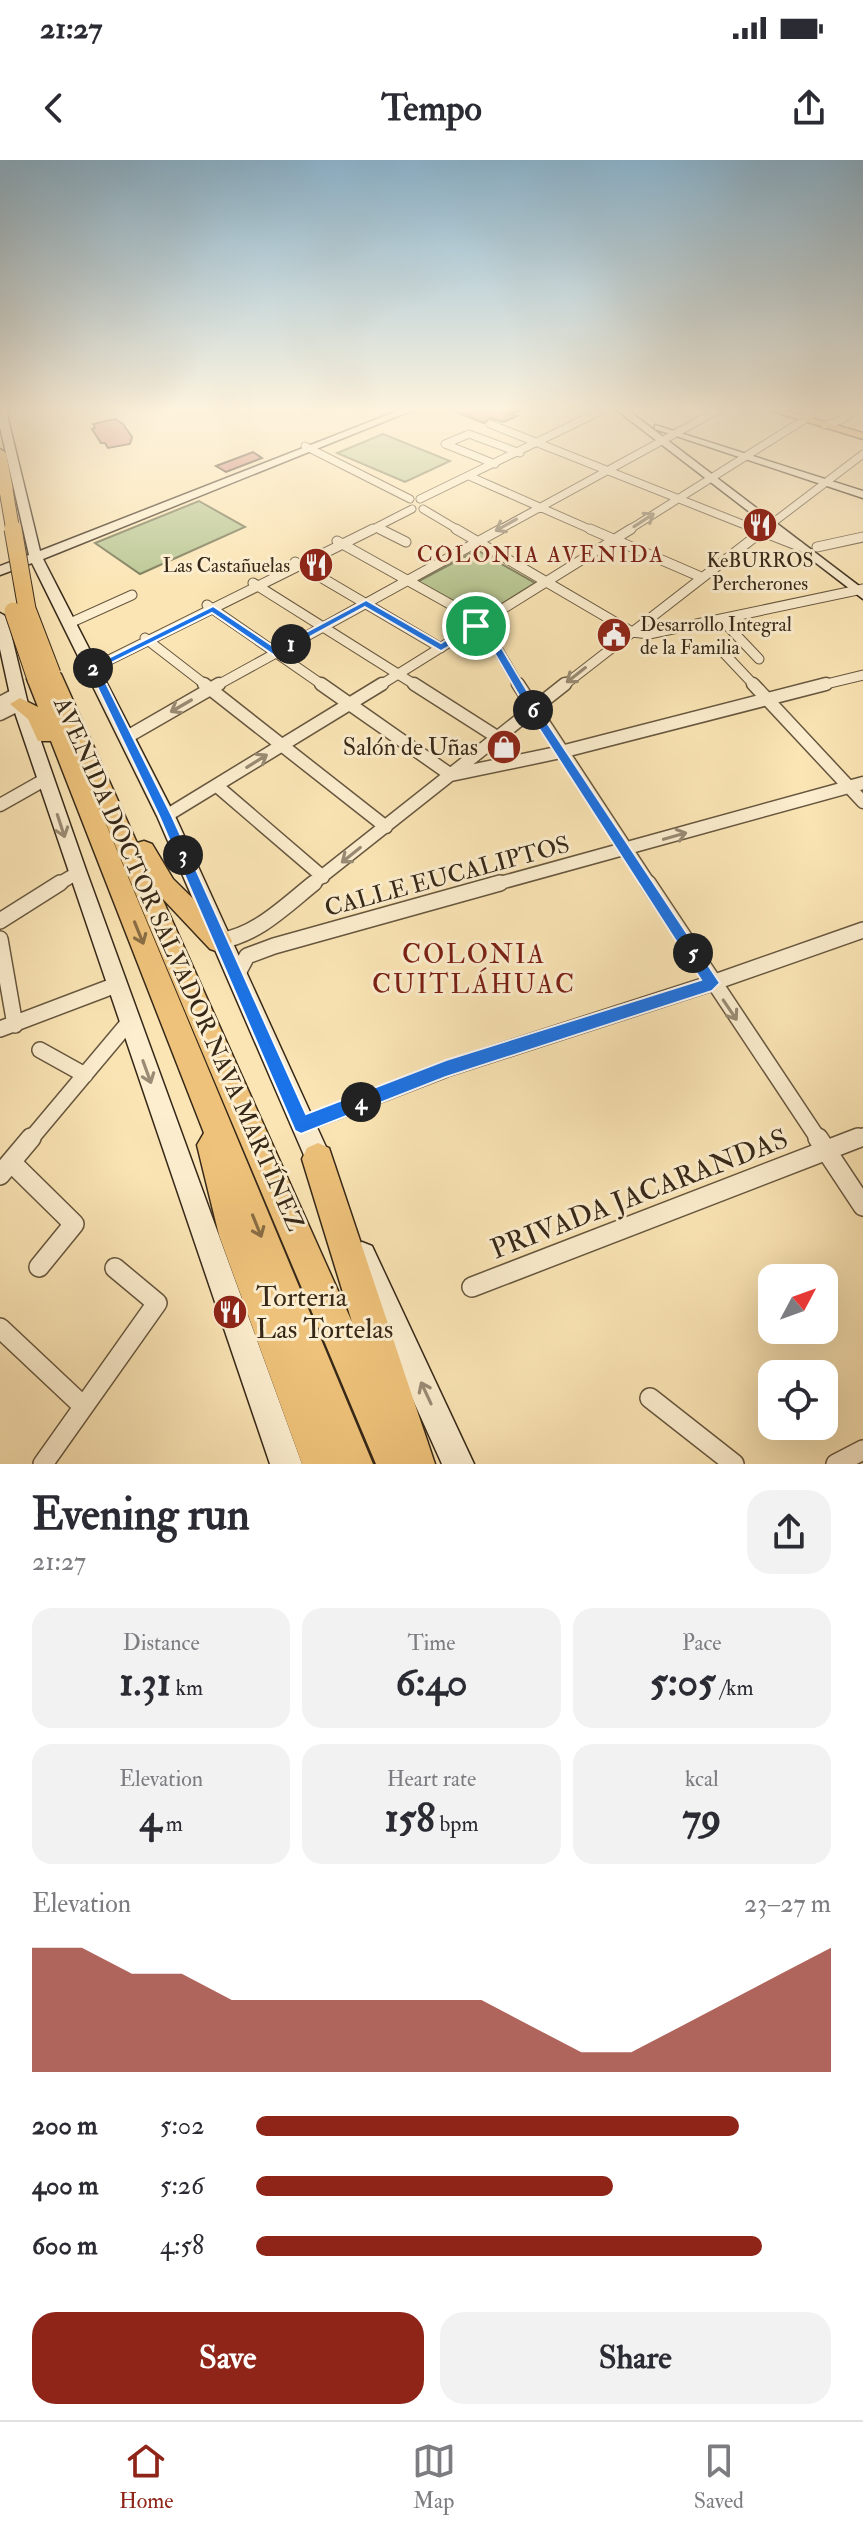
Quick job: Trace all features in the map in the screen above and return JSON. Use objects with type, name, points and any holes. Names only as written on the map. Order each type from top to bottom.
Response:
[{"type":"highway","name":"AVENIDA DOCTOR SALVADOR NAVA MARTÍNEZ","points":[[3,469],[27,609],[21,694],[106,794],[396,1464]]},
{"type":"highway","name":"AVENIDA DOCTOR SALVADOR NAVA MARTÍNEZ","points":[[0,535],[13,612],[21,694],[124,894],[353,1464]]},
{"type":"highway","points":[[106,794],[165,886],[219,941]]},
{"type":"highway","points":[[186,1047],[236,1235],[322,1464]]},
{"type":"highway","points":[[318,1159],[415,1464]]},
{"type":"main road","name":"AVENIDA DOCTOR SALVADOR NAVA MARTÍNEZ","points":[[15,469],[37,556],[166,816],[301,1125],[458,1464]]},
{"type":"main road","points":[[0,571],[252,469]]},
{"type":"main road","points":[[707,469],[771,525],[862,589]]},
{"type":"main road","points":[[784,469],[863,495]]},
{"type":"main road","points":[[771,525],[817,547],[862,589]]},
{"type":"main road","points":[[0,548],[12,546],[37,556],[48,565],[58,546]]},
{"type":"main road","points":[[0,564],[37,556]]},
{"type":"main road","points":[[0,584],[31,573],[37,556]]},
{"type":"main road","name":"AVENIDA DOCTOR SALVADOR NAVA MARTÍNEZ","points":[[1,625],[77,873],[286,1464]]},
{"type":"main road","points":[[237,1320],[287,1366]]},
{"type":"street","points":[[349,469],[416,504],[632,632],[649,634],[862,589]]},
{"type":"street","points":[[340,543],[485,469]]},
{"type":"street","points":[[471,476],[486,469]]},
{"type":"street","points":[[605,469],[678,498],[771,525]]},
{"type":"street","points":[[166,816],[350,705],[726,469]]},
{"type":"street","points":[[219,941],[237,938],[260,926],[701,577],[844,469]]},
{"type":"street","points":[[127,737],[320,627],[608,470]]},
{"type":"street","points":[[471,476],[701,577]]},
{"type":"street","points":[[91,665],[377,527],[416,504]]},
{"type":"street","points":[[377,527],[406,542]]},
{"type":"street","points":[[817,547],[863,537]]},
{"type":"street","points":[[340,543],[482,622],[533,710],[863,1206]]},
{"type":"street","points":[[297,563],[441,648]]},
{"type":"street","points":[[255,584],[497,737]]},
{"type":"street","points":[[70,623],[132,595]]},
{"type":"street","points":[[210,607],[451,775],[561,752],[863,675]]},
{"type":"street","points":[[721,619],[759,659]]},
{"type":"street","points":[[145,639],[386,827]]},
{"type":"street","points":[[722,651],[863,802]]},
{"type":"street","points":[[0,805],[46,779]]},
{"type":"street","name":"CALLE EUCALIPTOS","points":[[236,978],[247,956],[274,946],[863,783]]},
{"type":"street","points":[[217,786],[323,877]]},
{"type":"street","points":[[0,921],[77,873]]},
{"type":"street","points":[[260,926],[261,939],[274,946]]},
{"type":"street","points":[[301,1125],[446,1069],[712,983],[863,930]]},
{"type":"street","points":[[0,939],[8,1027],[116,985]]},
{"type":"street","points":[[39,1267],[74,1224],[6,1169],[129,1022]]},
{"type":"street","points":[[40,1050],[85,1075]]},
{"type":"street","name":"PRIVADA JACARANDAS","points":[[472,1287],[863,1136]]},
{"type":"street","points":[[43,1464],[157,1303],[115,1268]]},
{"type":"street","points":[[1,1332],[83,1406]]},
{"type":"street","points":[[650,1398],[734,1464]]},
{"type":"street","points":[[836,1464],[863,1450]]},
{"type":"green space","points":[[374,469],[433,469],[405,482]]},
{"type":"green space","points":[[199,501],[245,527],[140,574],[95,543]]},
{"type":"green space","points":[[477,550],[535,583],[481,617],[417,582]]},
{"type":"place","name":"KeBURROS Percherones","points":[[760,525]]},
{"type":"place","name":"Las Castañuelas","points":[[316,565]]},
{"type":"place","name":"Desarrollo Integral de la Familia","points":[[614,635]]},
{"type":"place","name":"Salón de Uñas","points":[[504,747]]},
{"type":"place","name":"Torteria Las Tortelas","points":[[230,1312]]},
{"type":"district","name":"COLONIA AVENIDA","points":[[541,554]]},
{"type":"district","name":"COLONIA CUITLÁHUAC","points":[[474,969]]},
{"type":"route","points":[[366,603],[441,648],[476,626],[482,622],[533,710],[712,983],[446,1069],[301,1125],[166,816],[93,668],[213,609],[275,653],[366,603]]}]
